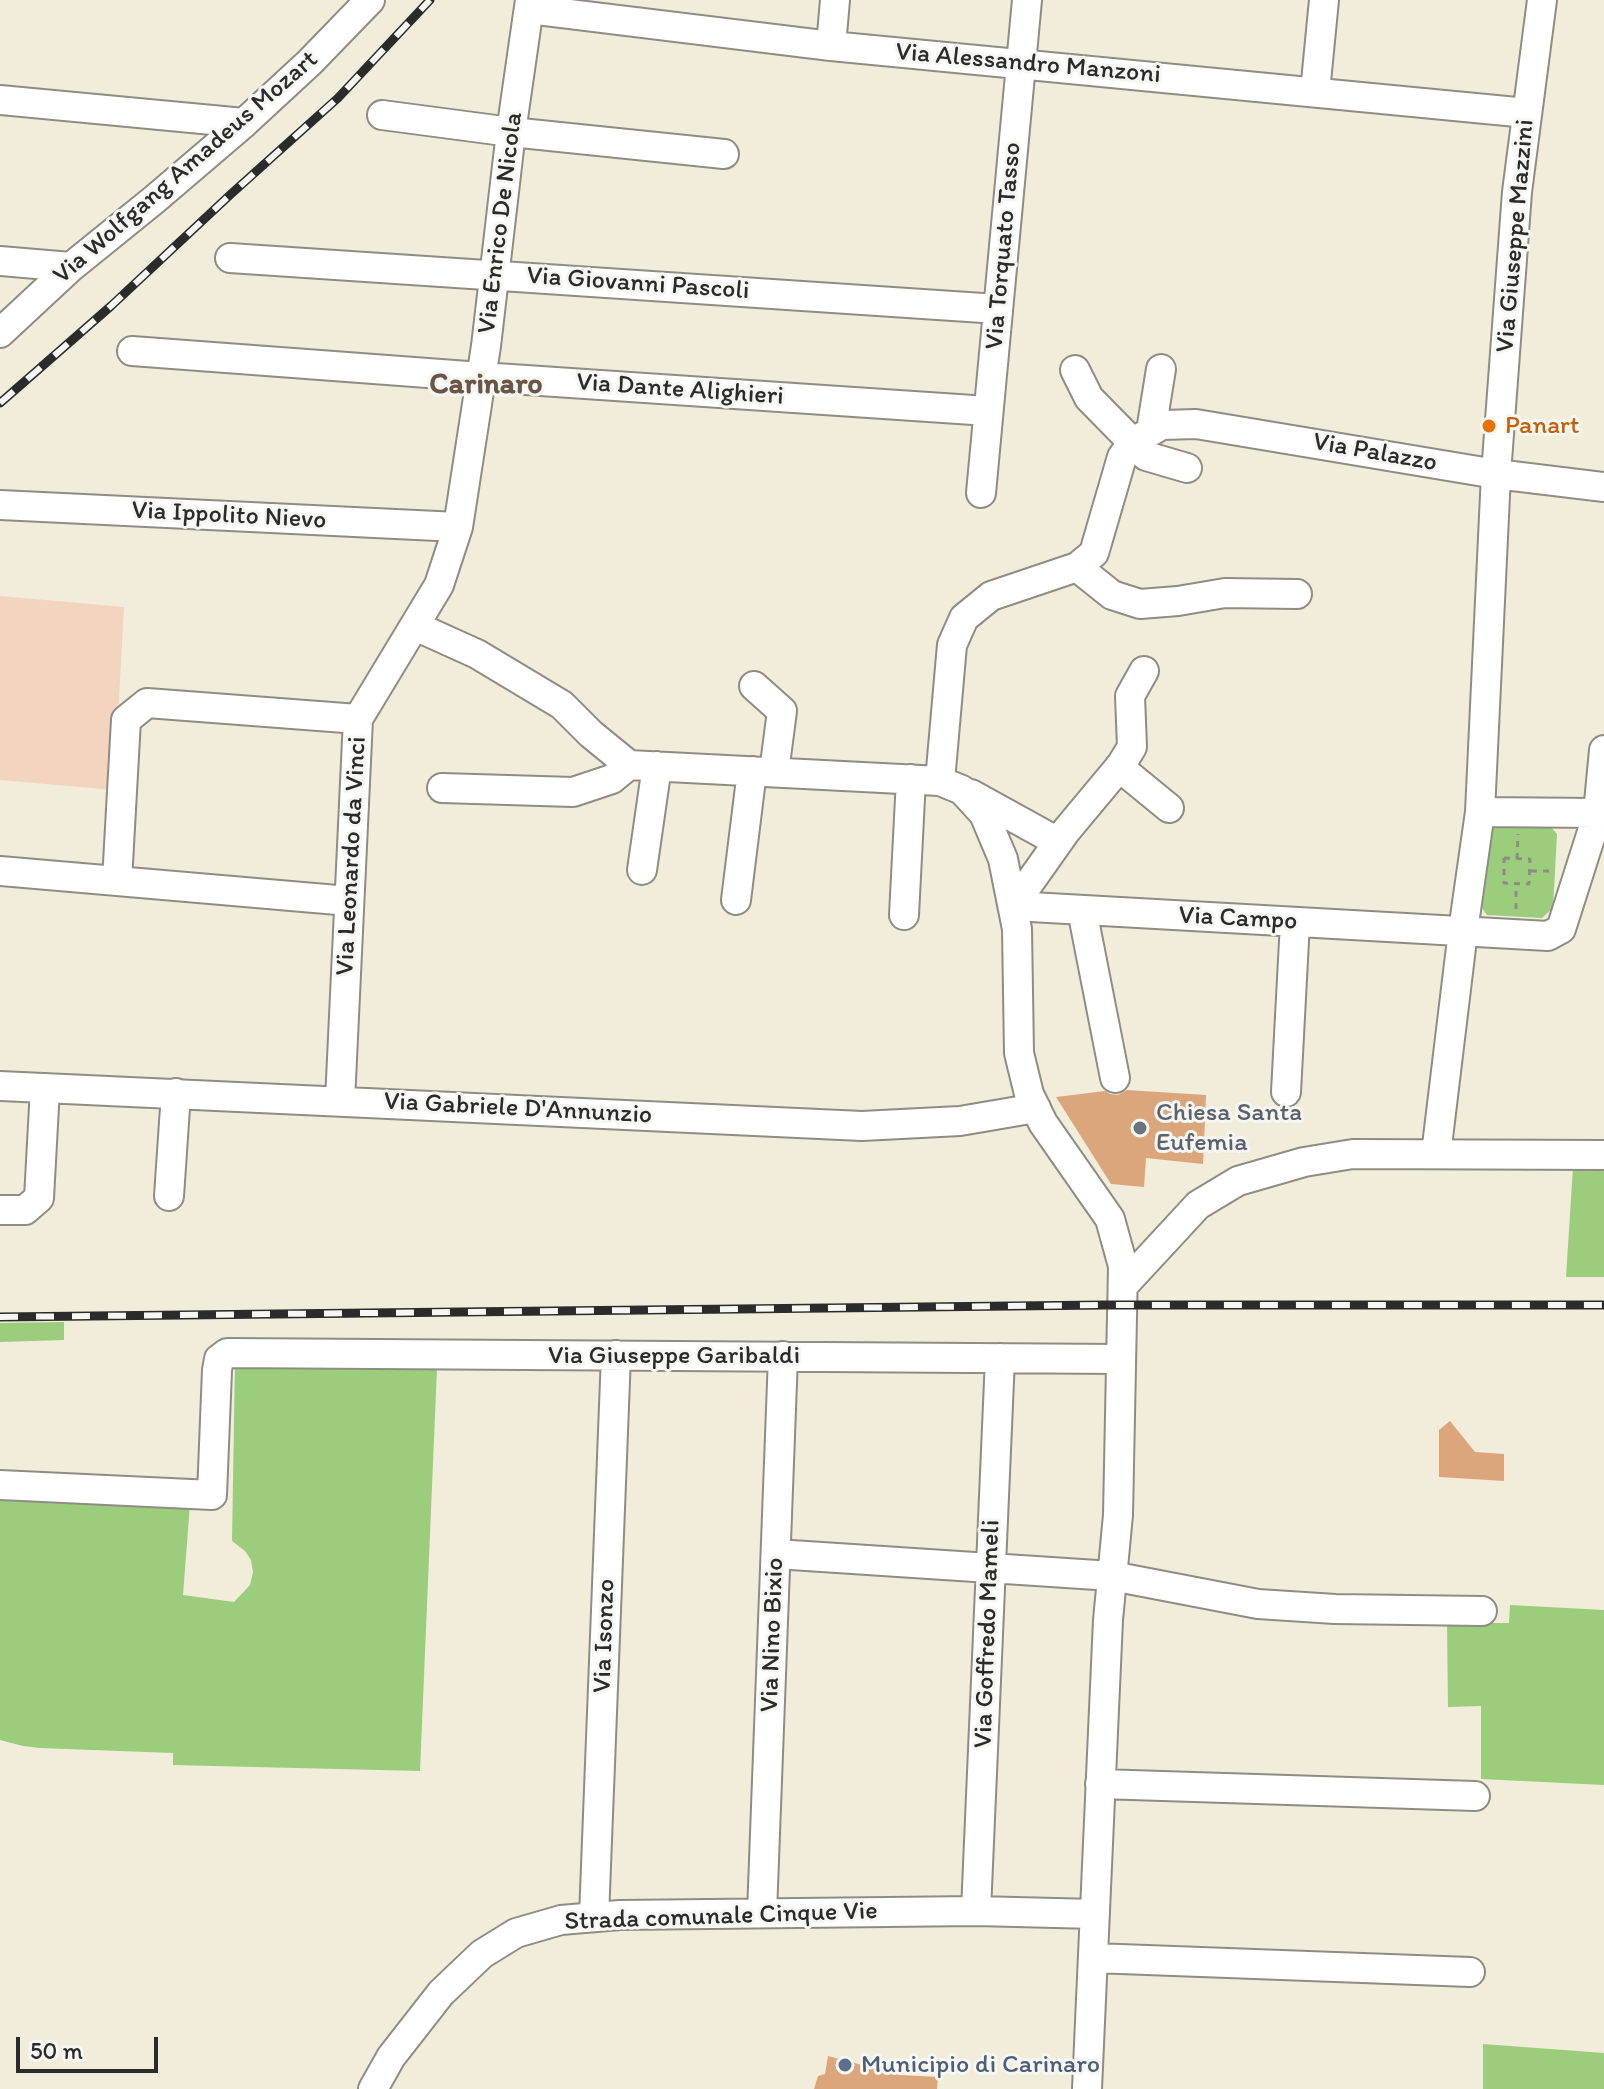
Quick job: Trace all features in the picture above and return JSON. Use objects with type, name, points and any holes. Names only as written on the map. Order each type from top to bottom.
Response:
[{"type":"street","name":"Via Wolfgang Amadeus Mozart","points":[[0,333],[71,267],[244,123],[310,62],[370,0]]},
{"type":"street","points":[[831,46],[835,0]]},
{"type":"street","name":"Via Torquato Tasso","points":[[981,493],[1027,0]]},
{"type":"street","points":[[1315,92],[1324,0]]},
{"type":"street","name":"Via Giuseppe Mazzini","points":[[1436,1154],[1480,812],[1496,474],[1517,192],[1542,0]]},
{"type":"street","name":"Via Alessandro Manzoni","points":[[530,5],[831,46],[1527,113]]},
{"type":"street","name":"Via Enrico De Nicola","points":[[415,626],[439,585],[458,527],[530,5]]},
{"type":"street","points":[[0,100],[244,123]]},
{"type":"street","points":[[382,115],[724,154]]},
{"type":"street","name":"Via Giovanni Pascoli","points":[[230,258],[998,309]]},
{"type":"street","points":[[0,261],[71,267]]},
{"type":"street","name":"Via Dante Alighieri","points":[[132,351],[988,411]]},
{"type":"street","points":[[1161,369],[1144,435],[1146,456],[1187,468]]},
{"type":"street","points":[[1075,370],[1089,398],[1144,435]]},
{"type":"street","name":"Via Palazzo","points":[[1144,435],[1162,425],[1196,424],[1496,474],[1604,487]]},
{"type":"street","points":[[1087,2089],[1108,1620],[1118,1515],[1123,1266],[1110,1219],[1043,1123],[1029,1094],[1019,1053],[1017,929],[1003,859],[984,814],[951,785],[952,645],[964,618],[991,596],[1077,567],[1094,553],[1122,457],[1144,435]]},
{"type":"street","name":"Via Ippolito Nievo","points":[[0,505],[458,527]]},
{"type":"street","points":[[1077,567],[1112,595],[1140,604],[1225,593],[1297,594]]},
{"type":"street","points":[[415,626],[477,654],[562,705],[591,734],[643,765],[911,779],[951,785],[1058,842]]},
{"type":"street","name":"Via Leonardo da Vinci","points":[[340,1101],[358,719],[415,626]]},
{"type":"street","points":[[1013,906],[1132,747],[1130,696],[1144,671]]},
{"type":"street","points":[[736,900],[763,772],[782,711],[754,686]]},
{"type":"street","points":[[117,881],[126,720],[147,703],[358,719]]},
{"type":"street","name":"Via Campo","points":[[1013,906],[1548,936],[1561,929],[1598,813],[1604,750]]},
{"type":"street","points":[[442,788],[573,792],[643,765]]},
{"type":"street","points":[[642,870],[643,765]]},
{"type":"street","points":[[1119,767],[1169,808]]},
{"type":"street","points":[[904,915],[911,779]]},
{"type":"street","points":[[1480,812],[1598,813]]},
{"type":"street","points":[[0,871],[349,901]]},
{"type":"street","points":[[1082,910],[1115,1078]]},
{"type":"street","points":[[1286,1092],[1295,922]]},
{"type":"street","points":[[1000,1114],[1019,1053]]},
{"type":"street","name":"Via Gabriele D'Annunzio","points":[[0,1086],[862,1126],[960,1121],[1036,1108]]},
{"type":"street","points":[[0,1210],[25,1210],[39,1198],[45,1088]]},
{"type":"street","points":[[169,1196],[176,1093]]},
{"type":"street","points":[[1123,1286],[1198,1205],[1238,1181],[1304,1162],[1353,1154],[1604,1155]]},
{"type":"street","name":"Via Giuseppe Garibaldi","points":[[0,1485],[212,1495],[217,1370],[219,1359],[227,1353],[1121,1359]]},
{"type":"street","name":"Via Isonzo","points":[[594,1917],[616,1355]]},
{"type":"street","name":"Via Nino Bixio","points":[[762,1913],[783,1356]]},
{"type":"street","name":"Via Goffredo Mameli","points":[[976,1911],[1000,1358]]},
{"type":"street","points":[[776,1554],[1112,1576],[1258,1604],[1335,1609],[1482,1611]]},
{"type":"street","points":[[1100,1784],[1475,1796]]},
{"type":"street","name":"Strada comunale Cinque Vie","points":[[373,2089],[391,2057],[441,1993],[482,1954],[516,1933],[561,1920],[620,1915],[762,1913],[976,1911],[1095,1914]]},
{"type":"street","points":[[1093,1958],[1470,1972]]},
{"type":"path","points":[[1517,859],[1518,825]]},
{"type":"path","points":[[1504,858],[1530,859],[1530,871],[1529,884],[1504,883],[1504,858]]},
{"type":"path","points":[[1530,871],[1555,871]]},
{"type":"path","points":[[1515,917],[1516,883]]},
{"type":"shaded area","points":[[0,596],[124,607],[114,790],[0,780]]},
{"type":"green space","points":[[1549,825],[1557,834],[1553,908],[1542,918],[1487,915],[1479,904],[1492,826]]},
{"type":"green space","points":[[1573,1167],[1604,1168],[1604,1277],[1566,1277]]},
{"type":"green space","points":[[64,1322],[64,1340],[0,1342],[0,1323]]},
{"type":"green space","points":[[235,1362],[437,1368],[420,1771],[173,1765],[173,1753],[40,1748],[0,1740],[0,1495],[190,1504],[183,1595],[234,1602],[250,1585],[253,1572],[251,1560],[232,1541]]},
{"type":"green space","points":[[1510,1605],[1604,1610],[1604,1785],[1481,1779],[1481,1706],[1448,1707],[1447,1623],[1509,1623]]},
{"type":"green space","points":[[1483,2044],[1604,2053],[1604,2089],[1483,2089]]},
{"type":"building","name":"Chiesa Santa Eufemia","points":[[1127,1090],[1206,1095],[1203,1164],[1146,1158],[1144,1187],[1111,1184],[1056,1097],[1105,1091],[1118,1095]]},
{"type":"building","points":[[1450,1421],[1475,1452],[1504,1454],[1504,1481],[1439,1477],[1439,1430]]},
{"type":"building","name":"Municipio di Carinaro","points":[[828,2056],[900,2075],[938,2077],[937,2089],[814,2089],[818,2076],[825,2074]]},
{"type":"railway","points":[[0,403],[338,98],[430,0]]},
{"type":"railway","points":[[0,1317],[1105,1305],[1604,1305]]},
{"type":"place","name":"Panart","points":[[1489,426]]},
{"type":"place","name":"Chiesa Santa Eufemia","points":[[1140,1128]]},
{"type":"place","name":"Municipio di Carinaro","points":[[845,2065]]},
{"type":"district","name":"Carinaro","points":[[486,385]]}]
